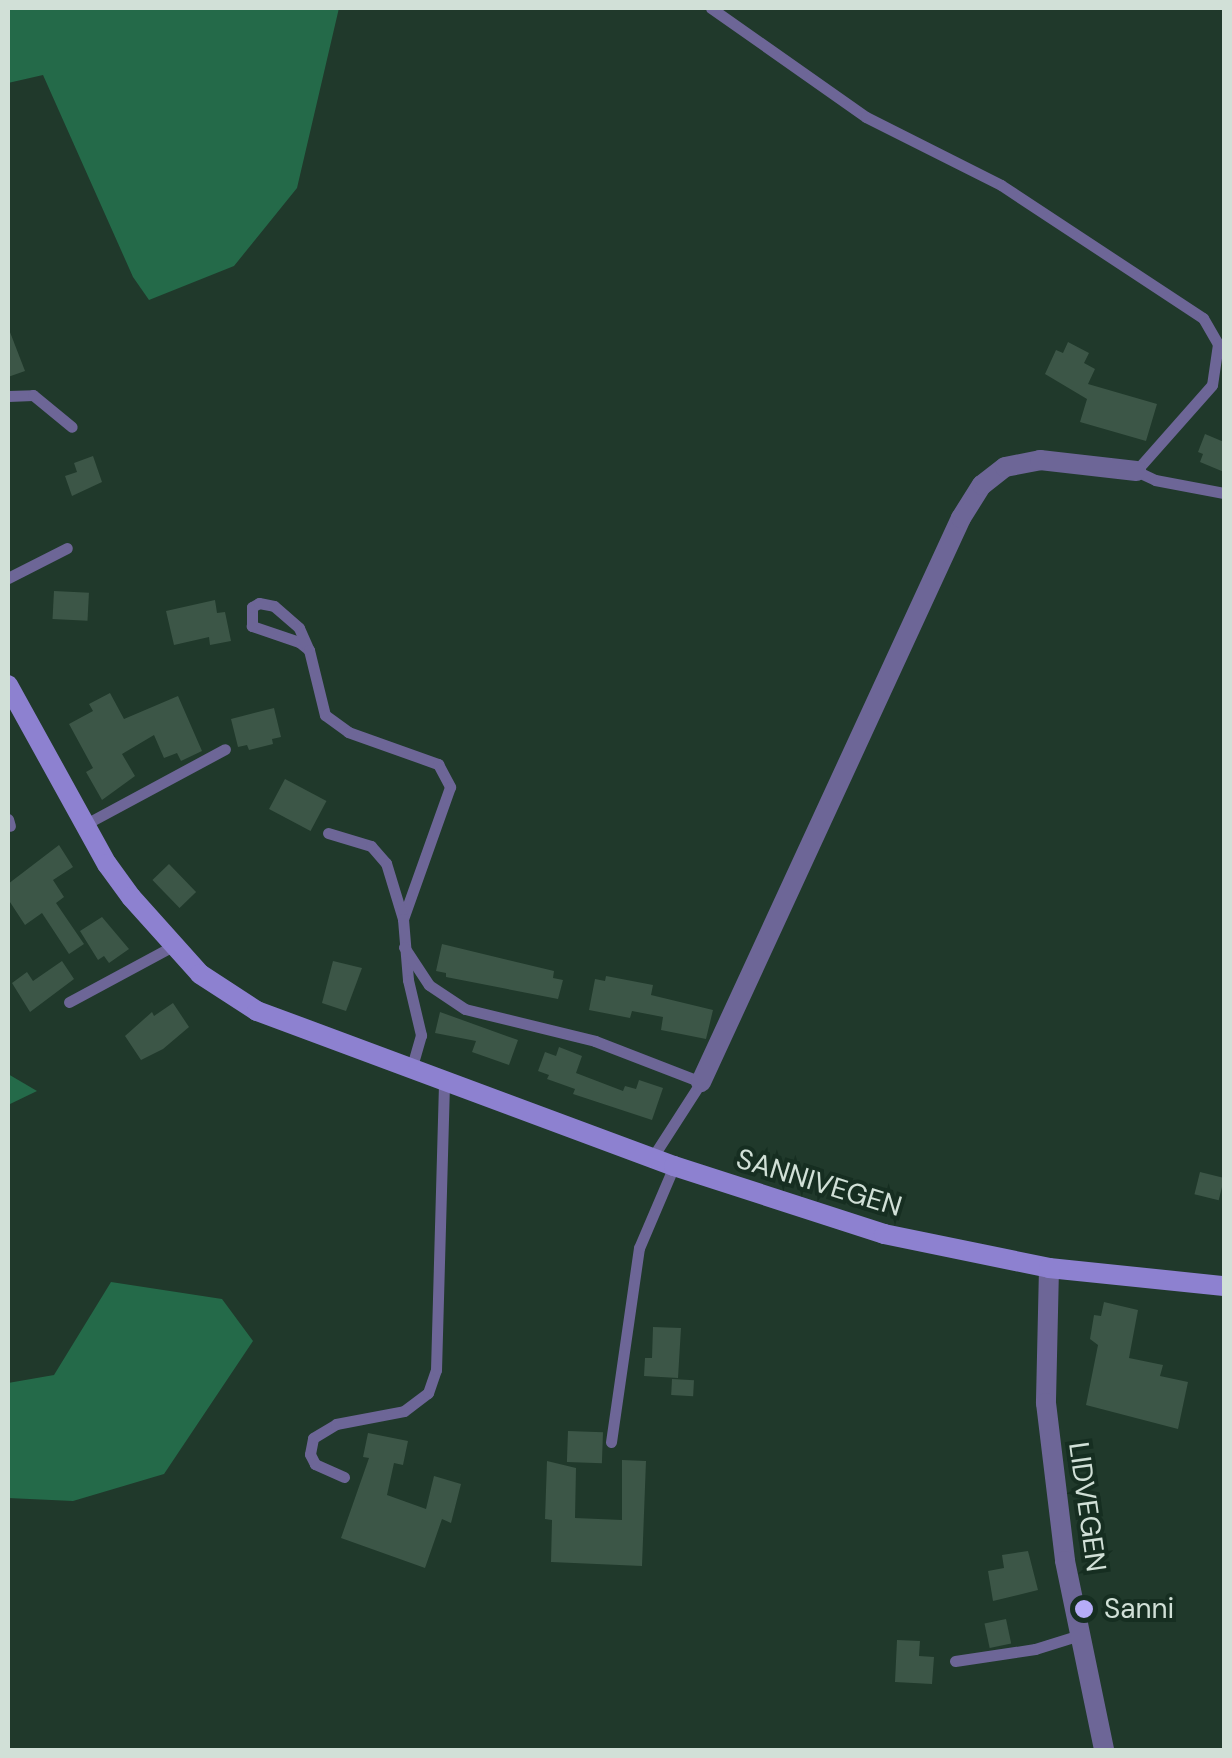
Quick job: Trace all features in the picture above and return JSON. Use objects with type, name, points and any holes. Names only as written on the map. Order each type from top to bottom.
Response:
[{"type":"main road","name":"SANNIVEGEN","points":[[8,688],[107,864],[171,947],[200,974],[257,1010],[411,1071],[674,1166],[884,1234],[1048,1268],[1224,1286]]},
{"type":"street","points":[[701,1082],[961,518],[982,485],[1005,467],[1040,460],[1136,471]]},
{"type":"street","name":"LIDVEGEN","points":[[1048,1268],[1046,1403],[1065,1561],[1104,1750]]},
{"type":"lane","points":[[711,8],[866,117],[1001,185],[1204,318],[1218,344],[1212,386],[1136,471],[1154,480],[1224,493]]},
{"type":"lane","points":[[8,396],[33,395],[72,427]]},
{"type":"lane","points":[[8,578],[67,548]]},
{"type":"lane","points":[[309,650],[299,642],[252,626],[252,607],[266,604],[284,612],[309,650],[325,715],[348,732],[418,754],[444,770],[450,787],[403,919]]},
{"type":"lane","points":[[84,824],[225,749]]},
{"type":"lane","points":[[328,833],[380,852],[403,919],[404,948],[421,1035],[411,1071]]},
{"type":"lane","points":[[69,1002],[171,947]]},
{"type":"lane","points":[[404,948],[428,985],[465,1009],[596,1041],[701,1082],[652,1158]]},
{"type":"lane","points":[[344,1477],[315,1464],[310,1454],[313,1438],[336,1424],[404,1411],[428,1393],[436,1370],[444,1083]]},
{"type":"lane","points":[[611,1442],[639,1248],[674,1166]]},
{"type":"lane","points":[[955,1661],[1035,1650],[1080,1634]]},
{"type":"green space","points":[[8,8],[339,8],[297,188],[234,266],[149,300],[133,277],[43,75],[8,83]]},
{"type":"green space","points":[[8,1074],[37,1091],[8,1105]]},
{"type":"green space","points":[[111,1282],[222,1299],[253,1341],[164,1474],[73,1501],[8,1498],[8,1383],[54,1375]]},
{"type":"building","points":[[8,327],[25,371],[8,377]]},
{"type":"building","points":[[1068,342],[1089,353],[1084,363],[1095,369],[1088,384],[1157,404],[1146,441],[1080,422],[1087,399],[1045,374],[1056,350],[1063,353]]},
{"type":"building","points":[[1205,434],[1224,442],[1224,472],[1200,462],[1203,454],[1198,452]]},
{"type":"building","points":[[93,456],[102,482],[72,496],[65,476],[77,472],[74,463]]},
{"type":"building","points":[[54,591],[89,593],[87,621],[53,619]]},
{"type":"building","points":[[215,600],[217,613],[225,612],[231,641],[210,645],[209,637],[174,645],[166,611]]},
{"type":"building","points":[[110,693],[124,719],[178,696],[202,751],[181,761],[177,753],[164,758],[154,735],[122,754],[135,776],[102,800],[86,772],[93,768],[69,724],[93,711],[89,704]]},
{"type":"building","points":[[274,708],[281,737],[272,739],[273,744],[249,750],[247,745],[238,747],[231,719]]},
{"type":"building","points":[[285,779],[326,801],[311,831],[269,809]]},
{"type":"building","points":[[59,845],[73,867],[53,880],[64,897],[56,903],[84,944],[69,954],[42,913],[25,925],[8,899],[8,884]]},
{"type":"building","points":[[169,864],[196,892],[180,908],[152,880]]},
{"type":"building","points":[[102,917],[129,949],[109,963],[104,956],[98,960],[80,931]]},
{"type":"building","points":[[442,944],[554,971],[553,978],[563,980],[558,999],[446,977],[446,973],[436,971]]},
{"type":"building","points":[[62,961],[74,979],[30,1012],[12,983],[27,972],[33,981]]},
{"type":"building","points":[[333,961],[362,968],[346,1011],[322,1003]]},
{"type":"building","points":[[606,976],[653,985],[651,995],[713,1010],[706,1039],[661,1030],[663,1017],[632,1011],[630,1018],[589,1010],[595,979],[605,981]]},
{"type":"building","points":[[173,1003],[189,1027],[163,1049],[141,1060],[125,1036],[152,1012],[154,1016]]},
{"type":"building","points":[[440,1012],[518,1040],[509,1065],[472,1052],[476,1041],[435,1033]]},
{"type":"building","points":[[559,1047],[582,1056],[576,1073],[623,1091],[625,1086],[636,1089],[639,1080],[663,1088],[652,1120],[573,1094],[575,1089],[547,1079],[549,1075],[538,1071],[545,1052],[556,1056]]},
{"type":"building","points":[[1200,1172],[1224,1178],[1219,1200],[1194,1194]]},
{"type":"building","points":[[1104,1302],[1138,1310],[1129,1358],[1163,1365],[1160,1376],[1188,1382],[1178,1429],[1086,1405],[1098,1345],[1090,1339],[1094,1315],[1101,1316]]},
{"type":"building","points":[[653,1327],[681,1328],[678,1378],[644,1376],[645,1358],[652,1358]]},
{"type":"building","points":[[672,1379],[694,1380],[693,1396],[671,1395]]},
{"type":"building","points":[[568,1431],[603,1432],[602,1463],[567,1462]]},
{"type":"building","points":[[368,1433],[408,1441],[403,1465],[394,1463],[387,1495],[426,1509],[434,1476],[461,1484],[451,1523],[442,1519],[425,1568],[341,1538],[369,1458],[363,1457]]},
{"type":"building","points":[[622,1460],[646,1461],[642,1566],[551,1562],[552,1520],[545,1519],[547,1461],[576,1468],[575,1518],[622,1520]]},
{"type":"building","points":[[1028,1551],[1038,1590],[993,1601],[988,1571],[1004,1568],[1002,1555]]},
{"type":"building","points":[[1006,1619],[1011,1643],[990,1648],[984,1624]]},
{"type":"building","points":[[897,1640],[920,1641],[919,1656],[934,1657],[932,1684],[895,1682]]},
{"type":"place","name":"Sanni","points":[[1084,1609]]}]
